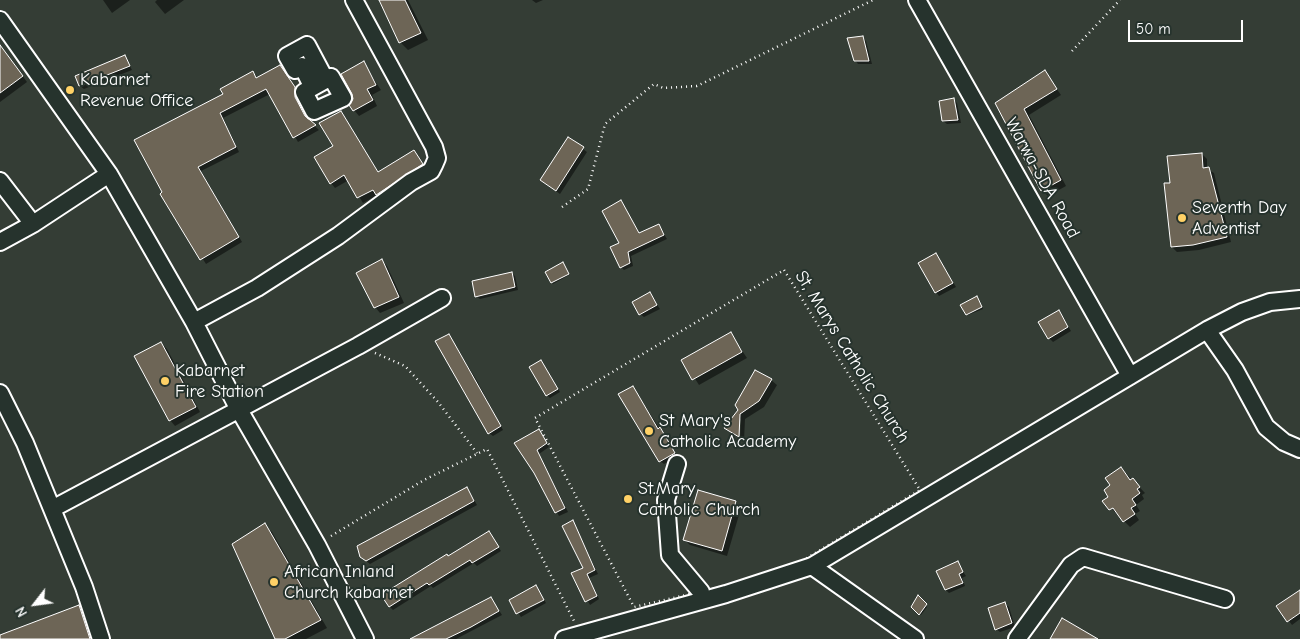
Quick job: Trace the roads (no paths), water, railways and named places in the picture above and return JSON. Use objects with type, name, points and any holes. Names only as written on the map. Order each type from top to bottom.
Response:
[{"type":"street","points":[[194,322],[257,288],[338,236],[411,182],[431,171],[434,165],[437,158],[434,146],[354,0]]},
{"type":"street","name":"Warwa-SDA Road","points":[[918,0],[1130,376]]},
{"type":"street","points":[[0,20],[108,174],[194,322],[238,408],[317,545],[365,639]]},
{"type":"street","points":[[0,242],[33,224],[108,174]]},
{"type":"street","points":[[0,181],[33,224]]},
{"type":"street","points":[[52,509],[238,408],[358,346],[442,298]]},
{"type":"street","points":[[564,639],[726,594],[812,566],[1207,330],[1242,312],[1270,302],[1300,299]]},
{"type":"street","points":[[1207,330],[1245,386],[1266,427],[1284,442],[1300,449]]},
{"type":"street","points":[[0,393],[26,443],[84,587],[101,639]]},
{"type":"street","points":[[677,464],[666,500],[670,555],[701,592]]},
{"type":"street","points":[[1016,639],[1071,565],[1083,557],[1225,599]]},
{"type":"street","points":[[812,566],[915,639]]},
{"type":"place","name":"Kabarnet Revenue Office","points":[[70,90]]},
{"type":"place","name":"Seventh Day Adventist","points":[[1182,218]]},
{"type":"place","name":"Kabarnet Fire Station","points":[[165,381]]},
{"type":"place","name":"St Mary's Catholic Academy","points":[[649,431]]},
{"type":"place","name":"St.Mary Catholic Church","points":[[628,499]]},
{"type":"place","name":"African Inland Church kabarnet","points":[[274,582]]}]
